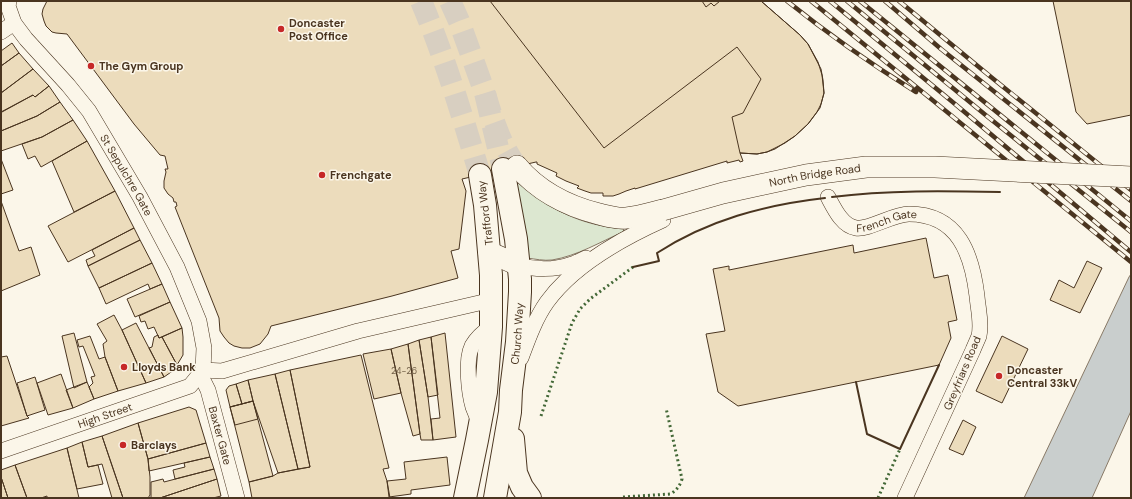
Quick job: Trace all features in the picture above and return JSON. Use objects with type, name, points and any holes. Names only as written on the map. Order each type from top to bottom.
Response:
[{"type":"highway","name":"Church Way","points":[[495,498],[510,412],[519,314],[520,280],[510,168]]},
{"type":"highway","name":"Trafford Way","points":[[480,175],[485,205],[489,252]]},
{"type":"highway","points":[[465,498],[486,392],[492,300],[489,252]]},
{"type":"highway","points":[[510,412],[516,473],[522,487],[530,498]]},
{"type":"street","name":"St Sepulchre Gate","points":[[9,1],[8,6],[14,23],[26,39],[68,85],[89,111],[140,197],[177,267],[199,321],[204,348],[202,372]]},
{"type":"street","points":[[1,32],[14,23]]},
{"type":"street","name":"North Bridge Road","points":[[511,390],[524,349],[540,313],[546,303],[563,284],[577,271],[614,245],[663,215],[723,193],[806,175],[866,167],[935,166],[1131,177]]},
{"type":"street","name":"North Bridge Road","points":[[510,168],[565,202],[592,212],[626,218],[663,215]]},
{"type":"street","name":"French Gate","points":[[828,197],[837,212],[850,226],[857,228],[864,228],[901,215],[923,215]]},
{"type":"street","name":"Greyfriars Road","points":[[904,498],[973,350],[980,330],[975,283],[971,263],[966,249],[952,231],[936,219],[923,215]]},
{"type":"street","points":[[489,252],[528,268],[551,268],[572,264],[614,245]]},
{"type":"street","points":[[202,372],[222,371],[358,331],[492,300]]},
{"type":"street","name":"High Street","points":[[1,451],[190,386],[202,372]]},
{"type":"street","name":"Baxter Gate","points":[[202,372],[236,498]]},
{"type":"green space","points":[[518,183],[542,201],[567,215],[594,224],[624,229],[623,232],[579,252],[561,258],[546,260],[527,258],[515,184]]},
{"type":"shaded area","points":[[1131,274],[1131,411],[1092,498],[1024,498],[1129,277]]},
{"type":"building","name":"Frenchgate","points":[[47,1],[761,1],[800,35],[808,44],[821,69],[824,93],[820,108],[808,124],[795,136],[775,149],[757,154],[740,153],[743,161],[740,162],[739,160],[727,163],[727,161],[613,196],[603,196],[603,193],[591,193],[577,188],[579,186],[556,176],[557,173],[537,164],[537,162],[462,179],[466,191],[459,249],[451,251],[458,278],[271,326],[268,334],[260,344],[250,348],[242,348],[229,343],[220,331],[219,318],[175,207],[177,206],[176,202],[174,202],[173,198],[164,188],[165,169],[168,169],[165,156],[160,155],[134,124],[67,34],[52,32],[46,26],[42,14]]},
{"type":"building","points":[[490,1],[761,1],[800,35],[808,44],[818,62],[822,75],[824,93],[821,104],[808,124],[785,143],[767,152],[757,154],[740,153],[732,117],[743,113],[761,79],[737,47],[604,148]]},
{"type":"building","points":[[702,1],[720,1],[714,6],[711,3],[706,7]]},
{"type":"building","points":[[1053,1],[1131,1],[1131,115],[1087,124],[1076,112]]},
{"type":"building","points":[[12,43],[19,53],[1,66],[1,51]]},
{"type":"building","points":[[19,53],[33,69],[1,93],[1,66]]},
{"type":"building","points":[[33,69],[49,86],[35,97],[33,95],[2,112],[1,93]]},
{"type":"building","points":[[49,86],[60,102],[37,116],[1,131],[1,112],[33,95],[35,97]]},
{"type":"building","points":[[60,102],[73,120],[42,137],[1,151],[1,131],[37,116]]},
{"type":"building","points":[[73,120],[87,141],[41,167],[35,156],[28,159],[22,144],[42,137]]},
{"type":"building","points":[[87,141],[115,191],[74,212],[52,161]]},
{"type":"building","points":[[1,159],[13,190],[1,194]]},
{"type":"building","points":[[115,191],[134,228],[68,262],[48,226]]},
{"type":"building","points":[[1,201],[19,251],[31,247],[40,275],[1,291]]},
{"type":"building","points":[[134,228],[140,240],[88,266],[86,260],[95,256],[92,250]]},
{"type":"building","points":[[926,238],[934,278],[948,275],[957,320],[948,322],[951,338],[939,365],[738,406],[718,392],[706,334],[725,331],[713,269],[729,266],[729,270],[853,245],[854,253]]},
{"type":"building","points":[[140,240],[152,263],[99,288],[88,266]]},
{"type":"building","points":[[1087,261],[1102,268],[1080,313],[1050,300],[1059,280],[1074,288]]},
{"type":"building","points":[[152,263],[162,284],[150,289],[148,284],[106,304],[99,288]]},
{"type":"building","points":[[162,284],[170,302],[135,317],[127,299]]},
{"type":"building","points":[[170,302],[182,328],[159,338],[154,327],[148,329],[145,321],[141,322],[139,316]]},
{"type":"building","points":[[114,315],[146,383],[118,391],[105,357],[103,344],[107,341],[97,324]]},
{"type":"building","points":[[136,323],[164,377],[146,383],[122,330]]},
{"type":"building","points":[[182,328],[183,355],[177,365],[162,337]]},
{"type":"building","points":[[74,333],[87,382],[74,388],[62,336]]},
{"type":"building","points":[[445,333],[456,437],[433,440],[431,419],[440,418],[431,337]]},
{"type":"building","points":[[158,335],[159,338],[162,337],[177,365],[174,370],[164,377],[149,348],[152,347],[154,337]]},
{"type":"building","points":[[90,336],[99,359],[105,357],[118,391],[94,399],[89,387],[93,383],[91,377],[95,376],[83,346],[79,347],[77,340]]},
{"type":"building","name":"Doncaster Central 33kV","points":[[1002,336],[1028,349],[1002,403],[976,391]]},
{"type":"building","points":[[431,337],[438,395],[428,397],[419,340]]},
{"type":"building","points":[[419,340],[433,440],[421,440],[420,434],[408,344]]},
{"type":"building","points":[[408,344],[420,434],[413,436],[391,349]]},
{"type":"building","points":[[391,349],[401,393],[374,399],[363,354]]},
{"type":"building","points":[[361,355],[389,468],[383,469],[390,498],[252,498],[249,482],[273,476],[278,473],[310,467],[290,370]]},
{"type":"building","points":[[7,356],[27,416],[29,418],[1,426],[1,357]]},
{"type":"building","points":[[290,370],[310,467],[298,469],[275,374]]},
{"type":"building","points":[[61,374],[73,408],[48,415],[37,383]]},
{"type":"building","points":[[275,374],[298,469],[278,473],[253,401],[248,380]]},
{"type":"building","points":[[35,377],[45,410],[27,416],[17,383]]},
{"type":"building","points":[[248,380],[253,401],[242,404],[236,384]]},
{"type":"building","points":[[87,382],[94,399],[73,408],[66,390]]},
{"type":"building","points":[[236,384],[242,404],[230,407],[226,390],[229,386]]},
{"type":"building","points":[[253,401],[273,476],[249,482],[230,407]]},
{"type":"building","points":[[253,401],[258,419],[235,425],[230,407]]},
{"type":"building","points":[[189,407],[196,410],[206,443],[148,459],[138,423]]},
{"type":"building","points":[[963,420],[976,427],[963,455],[949,449]]},
{"type":"building","points":[[138,423],[148,459],[150,495],[148,498],[123,498],[102,436]]},
{"type":"building","points":[[102,436],[123,498],[112,498],[102,464],[88,467],[82,442]]},
{"type":"building","points":[[82,442],[88,467],[98,465],[103,484],[77,489],[67,448]]},
{"type":"building","points":[[206,443],[210,457],[149,471],[148,459]]},
{"type":"building","points":[[67,448],[79,498],[47,498],[47,496],[41,498],[27,498],[15,465]]},
{"type":"building","points":[[210,457],[214,469],[175,479],[173,470],[185,467],[184,463]]},
{"type":"building","points":[[447,457],[450,485],[411,490],[411,494],[389,497],[387,481],[406,479],[404,462]]},
{"type":"building","points":[[15,465],[27,498],[8,498],[1,477],[1,470]]},
{"type":"building","points":[[214,469],[217,479],[160,498],[151,498],[151,482],[163,479],[164,482]]},
{"type":"building","points":[[1,477],[8,498],[1,498]]},
{"type":"building","points":[[217,479],[221,496],[213,498],[160,498]]},
{"type":"tunnel","points":[[421,1],[430,22],[460,109],[480,175]]},
{"type":"tunnel","points":[[450,1],[459,21],[485,93],[503,169]]},
{"type":"tunnel","points":[[485,93],[494,122],[506,149],[517,166]]},
{"type":"railway","points":[[787,1],[850,48],[916,92]]},
{"type":"railway","points":[[811,1],[1131,262]]},
{"type":"railway","points":[[830,1],[1131,252]]},
{"type":"railway","points":[[847,1],[1131,232]]},
{"type":"railway","points":[[860,1],[1131,221]]},
{"type":"railway","points":[[885,1],[941,49],[1131,201]]},
{"type":"railway","points":[[899,1],[1131,190]]},
{"type":"hedge","points":[[541,416],[572,323],[580,309],[590,299],[633,267]]},
{"type":"hedge","points":[[623,497],[670,494],[676,490],[680,484],[682,479],[666,408]]},
{"type":"hedge","points":[[878,498],[900,449]]},
{"type":"wall","points":[[832,197],[895,192],[1000,192]]},
{"type":"wall","points":[[633,267],[659,261],[657,253],[676,241],[716,223],[758,210],[825,198]]},
{"type":"wall","points":[[856,382],[867,434],[900,449],[939,365]]},
{"type":"place","name":"Doncaster Post Office","points":[[281,29]]},
{"type":"place","name":"The Gym Group","points":[[91,66]]},
{"type":"place","name":"Frenchgate","points":[[322,175]]},
{"type":"place","name":"Lloyds Bank","points":[[124,367]]},
{"type":"place","name":"Doncaster Central 33kV","points":[[999,376]]},
{"type":"place","name":"Barclays","points":[[123,445]]}]
